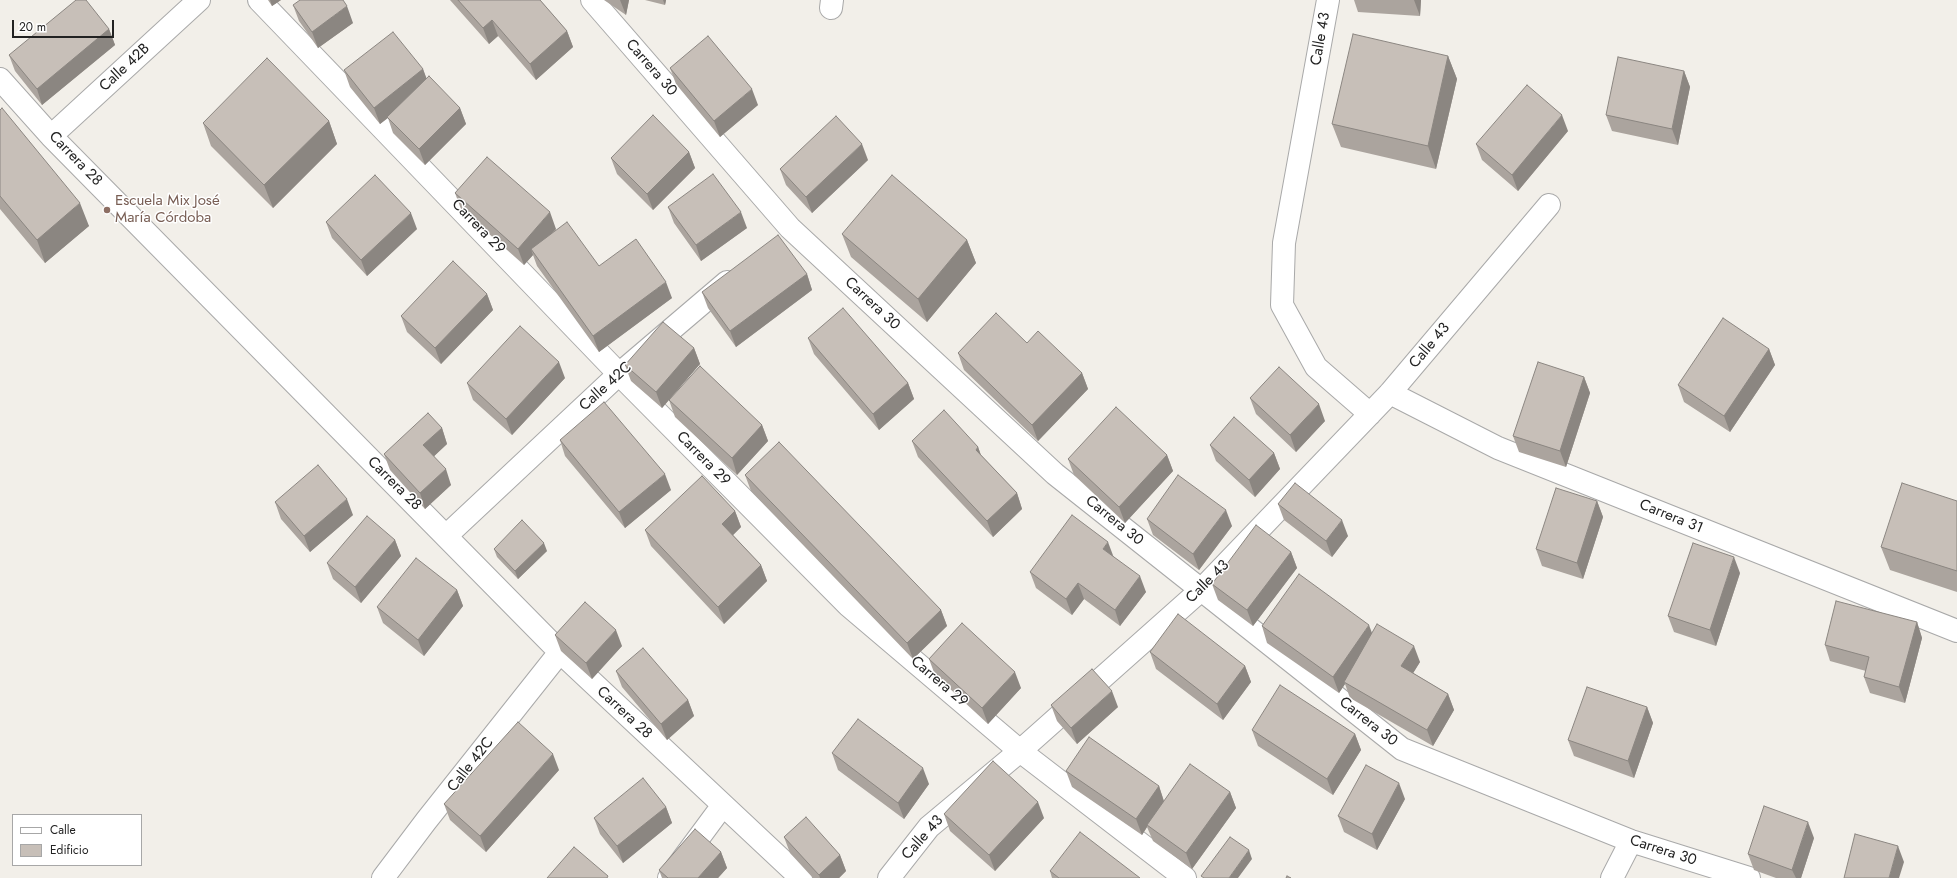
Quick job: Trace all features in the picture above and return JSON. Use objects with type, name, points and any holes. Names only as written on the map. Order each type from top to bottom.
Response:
[{"type":"street","name":"Calle 42B","points":[[51,136],[199,0]]},
{"type":"street","name":"Carrera 29","points":[[259,0],[619,374],[848,605],[1020,751],[1185,878]]},
{"type":"street","name":"Carrera 30","points":[[592,0],[790,228],[1055,474],[1402,749],[1631,841],[1749,878]]},
{"type":"street","name":"Calle 43","points":[[1328,0],[1284,243],[1282,305],[1316,367],[1370,414]]},
{"type":"street","name":"Carrera 28","points":[[0,79],[51,136],[560,652],[801,878]]},
{"type":"street","name":"Calle 43","points":[[889,878],[929,827],[1020,751],[1201,590],[1390,393],[1549,205]]},
{"type":"street","points":[[773,243],[790,228]]},
{"type":"street","name":"Calle 42C","points":[[446,536],[619,374],[743,268]]},
{"type":"street","name":"Carrera 31","points":[[1390,393],[1498,448],[1957,631]]},
{"type":"street","name":"Calle 42C","points":[[384,878],[426,821],[560,652]]},
{"type":"street","points":[[669,878],[722,805]]},
{"type":"street","points":[[1612,878],[1631,841]]},
{"type":"building","points":[[76,0],[86,0],[109,29],[37,89],[9,55]]},
{"type":"building","points":[[300,0],[343,0],[347,6],[312,32],[293,5]]},
{"type":"building","points":[[458,0],[540,0],[567,31],[530,64],[492,20],[483,28]]},
{"type":"building","points":[[393,32],[423,69],[374,108],[344,70]]},
{"type":"building","points":[[1353,34],[1448,56],[1428,146],[1332,124]]},
{"type":"building","points":[[708,36],[752,89],[714,121],[670,68]]},
{"type":"building","points":[[1618,57],[1684,71],[1672,129],[1606,115]]},
{"type":"building","points":[[267,58],[329,121],[264,185],[203,123]]},
{"type":"building","points":[[429,76],[460,108],[419,149],[387,117]]},
{"type":"building","points":[[1527,85],[1562,115],[1512,175],[1476,144]]},
{"type":"building","points":[[2,108],[80,203],[37,240],[0,196],[0,110]]},
{"type":"building","points":[[653,115],[689,152],[647,194],[611,158]]},
{"type":"building","points":[[836,116],[862,144],[806,197],[780,169]]},
{"type":"building","points":[[487,157],[550,212],[518,249],[455,193]]},
{"type":"building","points":[[713,174],[741,212],[696,245],[668,207]]},
{"type":"building","points":[[375,175],[411,213],[361,260],[326,222]]},
{"type":"building","points":[[892,175],[967,240],[918,299],[842,234]]},
{"type":"building","points":[[567,222],[599,266],[636,239],[666,282],[593,336],[531,249]]},
{"type":"building","points":[[778,235],[807,274],[730,331],[702,292]]},
{"type":"building","points":[[453,261],[487,294],[435,348],[401,316]]},
{"type":"building","points":[[843,308],[908,383],[873,414],[808,338]]},
{"type":"building","points":[[996,313],[1027,343],[1038,331],[1082,373],[1032,425],[958,353]]},
{"type":"building","points":[[1723,318],[1769,349],[1724,416],[1678,385]]},
{"type":"building","points":[[663,322],[694,348],[656,392],[625,365]]},
{"type":"building","points":[[520,326],[559,362],[506,419],[467,383]]},
{"type":"building","points":[[1538,362],[1584,377],[1560,451],[1513,436]]},
{"type":"building","points":[[700,366],[762,425],[732,458],[669,400]]},
{"type":"building","points":[[1279,367],[1319,404],[1290,435],[1250,398]]},
{"type":"building","points":[[604,402],[665,474],[619,512],[560,440]]},
{"type":"building","points":[[1116,407],[1167,455],[1119,507],[1068,459]]},
{"type":"building","points":[[944,410],[978,447],[976,450],[1017,493],[987,521],[912,441]]},
{"type":"building","points":[[428,413],[442,428],[423,445],[446,469],[420,493],[384,454]]},
{"type":"building","points":[[1234,417],[1274,453],[1249,480],[1210,445]]},
{"type":"building","points":[[779,442],[941,610],[907,643],[745,475]]},
{"type":"building","points":[[318,465],[347,499],[304,536],[275,502]]},
{"type":"building","points":[[1178,475],[1226,510],[1193,554],[1147,519]]},
{"type":"building","points":[[702,476],[735,511],[722,524],[761,565],[718,607],[645,530]]},
{"type":"building","points":[[1295,483],[1342,520],[1326,541],[1278,504]]},
{"type":"building","points":[[1902,483],[1957,501],[1957,571],[1881,547]]},
{"type":"building","points":[[1556,488],[1597,501],[1577,563],[1536,549]]},
{"type":"building","points":[[1072,515],[1108,542],[1103,549],[1140,576],[1115,610],[1078,583],[1066,599],[1030,572]]},
{"type":"building","points":[[367,516],[395,540],[355,587],[327,563]]},
{"type":"building","points":[[522,520],[544,543],[515,571],[494,549]]},
{"type":"building","points":[[1256,525],[1291,552],[1247,610],[1212,584]]},
{"type":"building","points":[[1693,543],[1734,557],[1710,630],[1668,616]]},
{"type":"building","points":[[416,558],[457,590],[418,640],[377,607]]},
{"type":"building","points":[[1299,574],[1369,625],[1333,677],[1262,626]]},
{"type":"building","points":[[1836,601],[1917,622],[1899,687],[1864,677],[1869,657],[1825,645]]},
{"type":"building","points":[[585,602],[616,630],[586,663],[555,635]]},
{"type":"building","points":[[1178,614],[1245,666],[1217,704],[1150,652]]},
{"type":"building","points":[[962,623],[1015,672],[982,708],[929,659]]},
{"type":"building","points":[[1377,624],[1414,646],[1401,666],[1448,694],[1427,730],[1344,682]]},
{"type":"building","points":[[643,648],[688,700],[661,724],[616,671]]},
{"type":"building","points":[[1092,669],[1112,691],[1071,728],[1051,705]]},
{"type":"building","points":[[1280,685],[1355,734],[1327,779],[1252,730]]},
{"type":"building","points":[[1587,687],[1647,707],[1628,761],[1568,740]]},
{"type":"building","points":[[858,719],[923,768],[898,803],[832,753]]},
{"type":"building","points":[[518,722],[553,754],[480,836],[444,804]]},
{"type":"building","points":[[1089,737],[1159,786],[1136,819],[1066,771]]},
{"type":"building","points":[[993,761],[1038,802],[989,855],[944,814]]},
{"type":"building","points":[[1190,764],[1230,792],[1186,853],[1147,825]]},
{"type":"building","points":[[1366,765],[1399,783],[1372,834],[1338,816]]},
{"type":"building","points":[[643,778],[666,807],[617,846],[594,818]]},
{"type":"building","points":[[1764,806],[1808,822],[1792,870],[1748,854]]},
{"type":"building","points":[[806,817],[840,855],[819,875],[784,837]]},
{"type":"building","points":[[695,829],[721,852],[698,878],[668,878],[659,870]]},
{"type":"building","points":[[1080,832],[1140,878],[1059,878],[1050,871]]},
{"type":"building","points":[[1855,834],[1898,846],[1889,878],[1844,878]]},
{"type":"building","points":[[1230,837],[1249,850],[1229,878],[1204,878],[1201,876]]},
{"type":"building","points":[[574,847],[608,876],[607,878],[547,878]]},
{"type":"place","name":"Escuela Mix José María Córdoba","points":[[107,210]]}]
